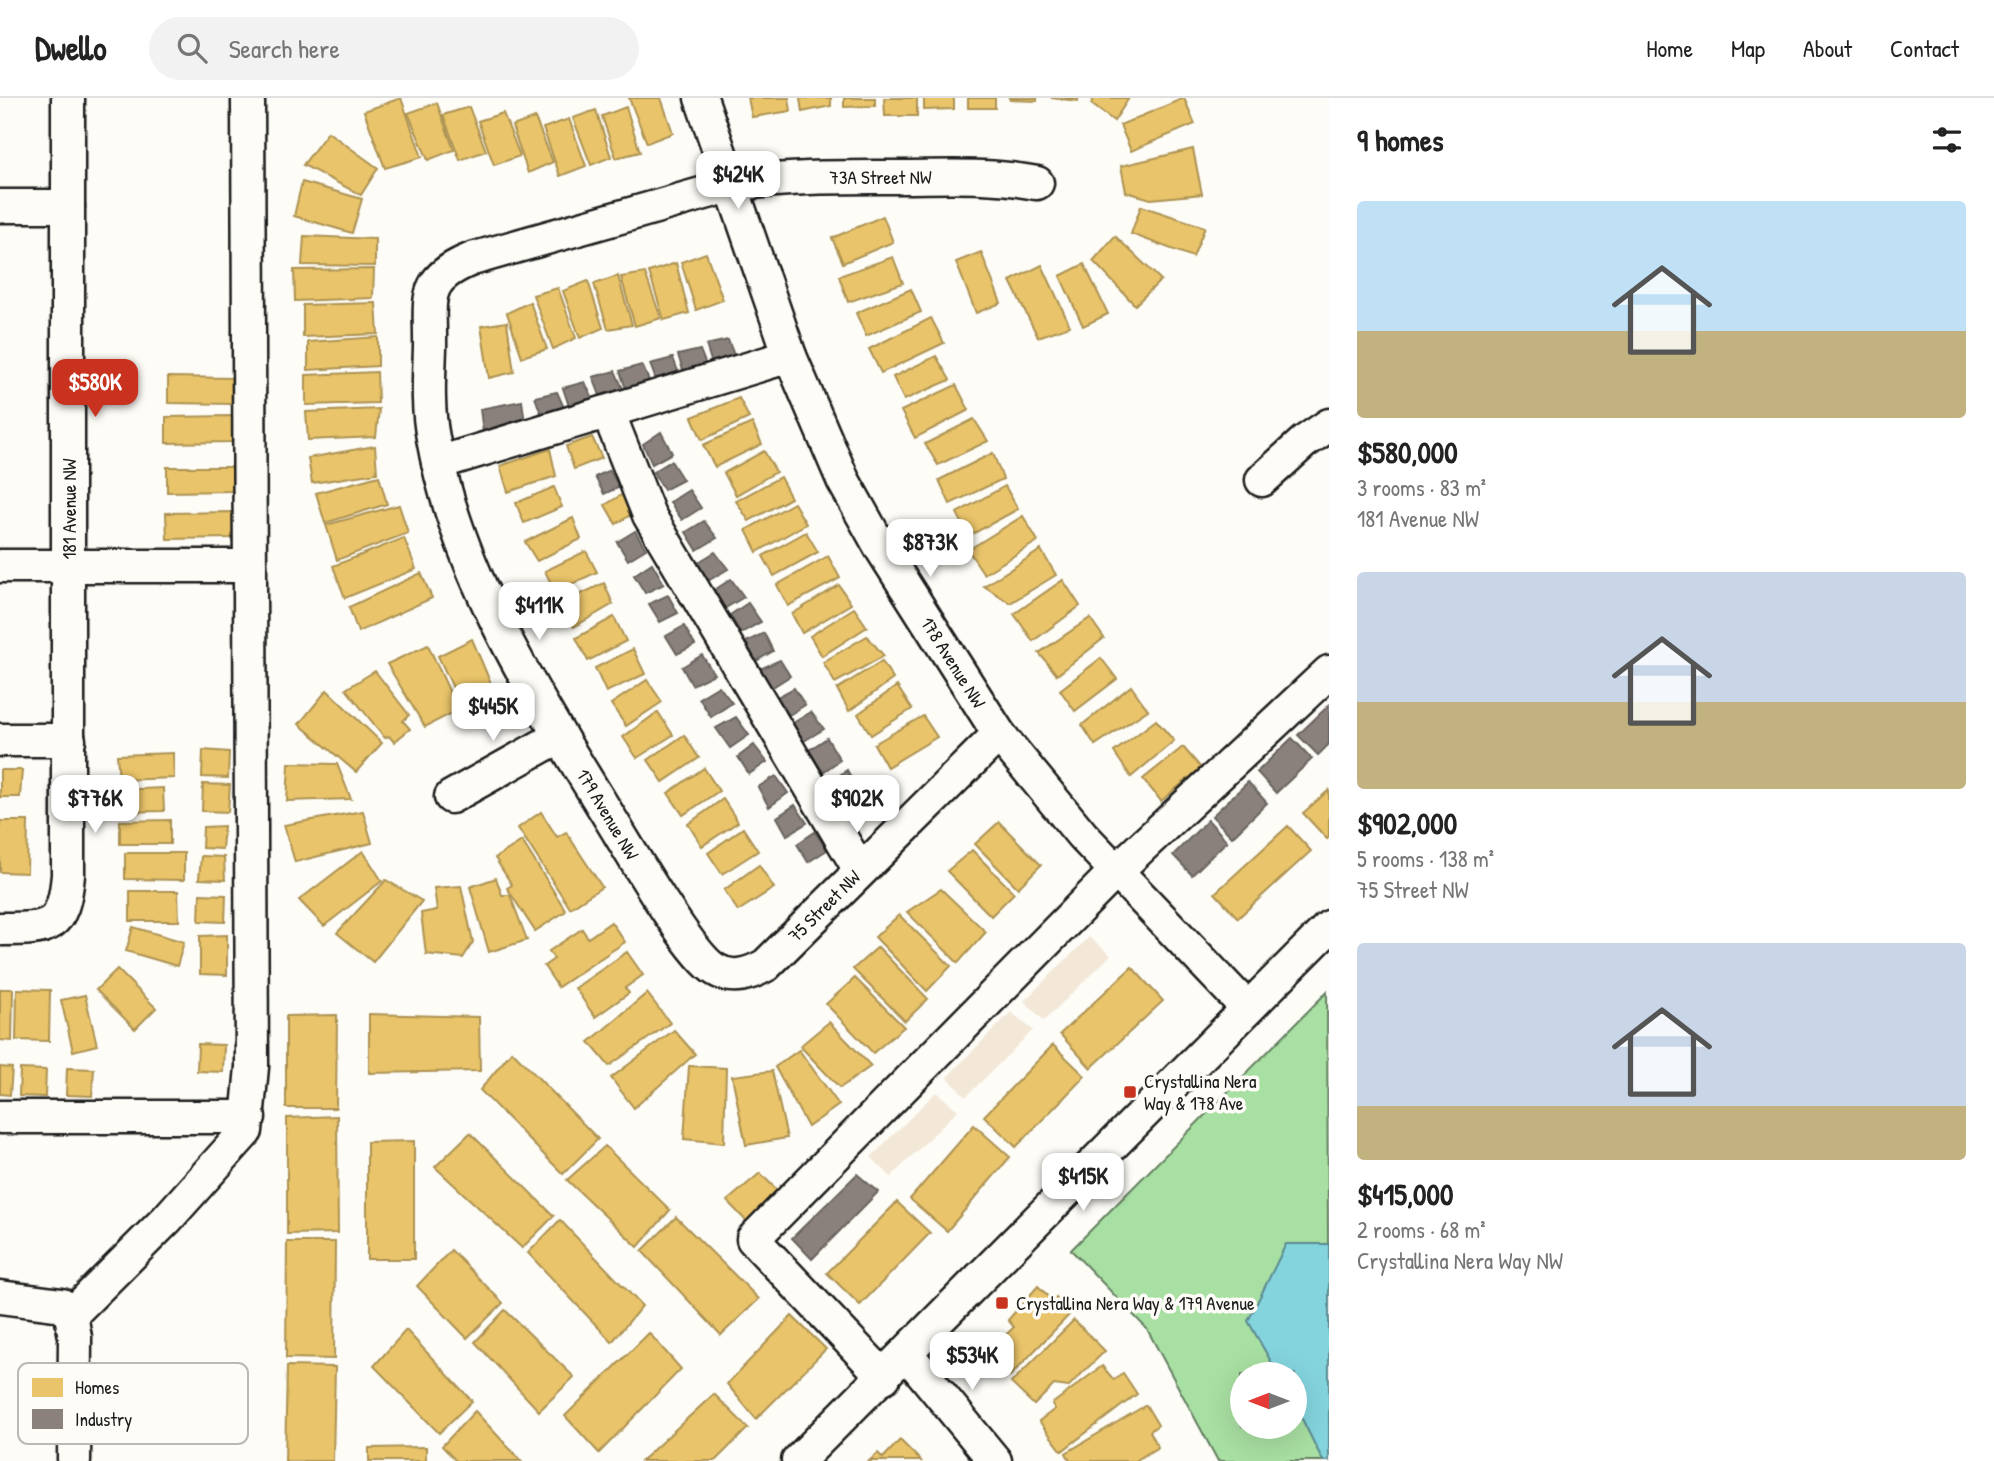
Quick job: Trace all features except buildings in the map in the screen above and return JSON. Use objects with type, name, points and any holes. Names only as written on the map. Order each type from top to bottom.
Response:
[{"type":"street","name":"181 Avenue NW","points":[[0,929],[30,929],[58,919],[66,898],[68,875],[68,98]]},
{"type":"street","points":[[66,1310],[167,1219],[246,1131],[251,1067],[248,98]]},
{"type":"street","name":"178 Avenue NW","points":[[701,98],[790,356],[843,480],[914,603],[999,734],[1082,835],[1247,1008]]},
{"type":"street","name":"73A Street NW","points":[[443,273],[472,259],[733,186],[775,178],[1002,176],[1037,183]]},
{"type":"street","points":[[0,206],[68,206]]},
{"type":"street","name":"179 Avenue NW","points":[[443,273],[430,296],[429,407],[446,494],[477,576],[560,736],[641,869],[689,939],[716,970],[732,975]]},
{"type":"street","points":[[438,463],[790,356]]},
{"type":"street","points":[[608,412],[649,515],[860,870]]},
{"type":"street","points":[[1262,480],[1304,442],[1329,425]]},
{"type":"street","points":[[0,566],[250,566]]},
{"type":"street","points":[[884,1377],[753,1239],[1116,871],[1329,672]]},
{"type":"street","name":"75 Street NW","points":[[732,975],[750,974],[766,965],[999,734]]},
{"type":"street","points":[[451,797],[560,736]]},
{"type":"street","points":[[0,740],[69,740]]},
{"type":"street","points":[[799,1461],[1329,927]]},
{"type":"street","points":[[0,1117],[248,1117]]},
{"type":"street","points":[[0,1297],[66,1310]]},
{"type":"street","points":[[66,1310],[75,1337],[75,1363]]},
{"type":"street","points":[[907,1354],[995,1461]]},
{"type":"shaded area","points":[[1089,937],[1111,955],[1044,1021],[1024,1001]]},
{"type":"shaded area","points":[[1011,1012],[1033,1030],[966,1097],[947,1077]]},
{"type":"shaded area","points":[[936,1092],[958,1110],[891,1177],[871,1157]]},
{"type":"green space","points":[[1327,992],[1329,1461],[1218,1461],[1147,1329],[1071,1250]]},
{"type":"water","points":[[1286,1244],[1329,1244],[1329,1461],[1323,1461],[1307,1429],[1307,1362],[1271,1362],[1248,1321]]},
{"type":"place","name":"Crystallina Nera Way & 178 Ave","points":[[1130,1092]]},
{"type":"place","name":"Crystallina Nera Way & 179 Avenue","points":[[1002,1303]]}]
